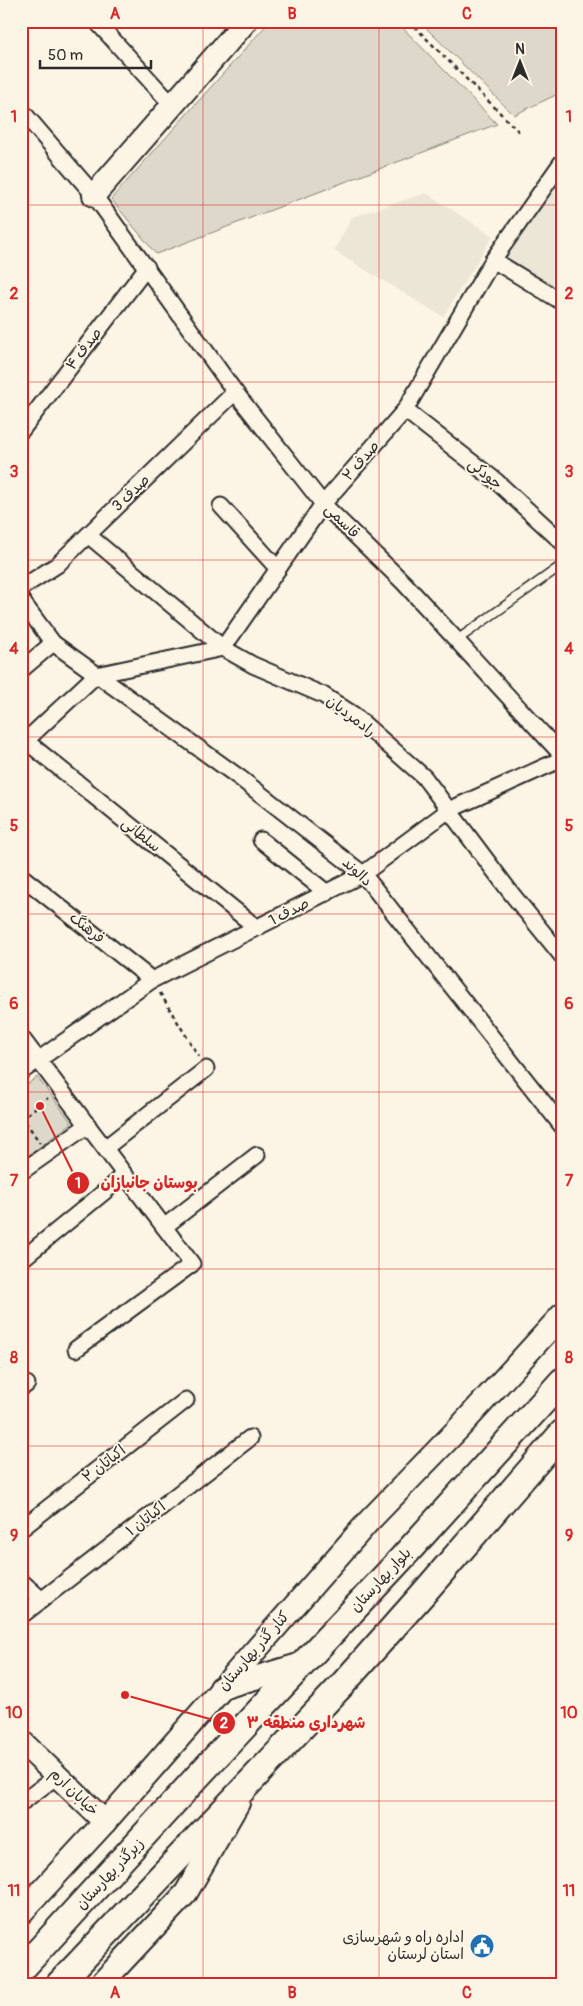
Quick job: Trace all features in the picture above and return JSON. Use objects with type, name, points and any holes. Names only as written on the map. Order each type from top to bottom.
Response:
[{"type":"main road","points":[[94,195],[246,21]]},
{"type":"main road","name":"کنار گذر بهارستان","points":[[21,1913],[105,1822],[368,1522],[562,1315]]},
{"type":"main road","points":[[562,1381],[550,1407],[552,1414],[558,1418],[562,1417]]},
{"type":"main road","name":"بلوار بهارستان","points":[[198,1776],[562,1381]]},
{"type":"main road","points":[[58,1985],[341,1686],[562,1433]]},
{"type":"main road","points":[[498,1452],[519,1438],[526,1436],[532,1440],[535,1446],[526,1473]]},
{"type":"main road","points":[[221,1688],[302,1664]]},
{"type":"main road","name":"خیابان ارم","points":[[21,1741],[105,1822]]},
{"type":"main road","name":"زیرگذر بهارستان","points":[[21,1970],[198,1776]]},
{"type":"main road","points":[[100,1985],[186,1893],[252,1778]]},
{"type":"street","points":[[96,21],[172,105]]},
{"type":"street","name":"قاسمی","points":[[21,110],[94,195],[235,392],[323,504],[404,582],[562,755]]},
{"type":"street","name":"صدف ۲","points":[[223,648],[323,504],[405,410],[493,260],[562,162]]},
{"type":"street","points":[[493,260],[562,302]]},
{"type":"street","name":"صدف ۴","points":[[21,431],[147,267]]},
{"type":"street","name":"صدف 3","points":[[21,588],[57,564],[235,392]]},
{"type":"street","name":"جودکی","points":[[405,410],[496,482],[562,542]]},
{"type":"street","points":[[222,506],[278,569]]},
{"type":"street","name":"رادمردیان","points":[[88,535],[223,648],[253,665],[323,694],[354,715],[424,777],[511,893],[562,956]]},
{"type":"street","name":"دالوند","points":[[21,600],[53,643],[240,778],[363,874],[562,1126]]},
{"type":"street","points":[[21,670],[53,643]]},
{"type":"street","points":[[23,743],[96,675],[223,648]]},
{"type":"street","name":"سلطانی","points":[[23,743],[257,928]]},
{"type":"street","name":"صدف 1","points":[[21,1072],[152,980],[363,874],[449,810],[562,759]]},
{"type":"street","points":[[262,840],[326,893]]},
{"type":"street","name":"فرهنگ","points":[[21,876],[152,980]]},
{"type":"street","points":[[21,1037],[192,1264],[76,1349]]},
{"type":"street","points":[[105,1148],[206,1069]]},
{"type":"street","points":[[21,1172],[88,1125]]},
{"type":"street","points":[[164,1227],[257,1155]]},
{"type":"street","points":[[21,1260],[126,1176]]},
{"type":"street","name":"اکباتان ۲","points":[[21,1529],[186,1400]]},
{"type":"street","name":"اکباتان ۱","points":[[21,1616],[250,1438]]},
{"type":"street","points":[[21,1581],[42,1600]]},
{"type":"street","points":[[21,1803],[57,1776]]},
{"type":"lane","points":[[457,640],[562,565]]},
{"type":"path","points":[[409,21],[520,133]]},
{"type":"path","points":[[152,980],[206,1069]]},
{"type":"path","points":[[48,1153],[22,1117],[61,1089]]},
{"type":"shaded area","points":[[270,21],[396,21],[497,124],[156,254],[111,199]]},
{"type":"shaded area","points":[[419,21],[562,21],[562,92],[514,115]]},
{"type":"shaded area","points":[[562,174],[562,292],[504,256]]},
{"type":"shaded area","points":[[426,193],[493,236],[443,317],[334,251],[352,217]]},
{"type":"shaded area","points":[[37,1077],[72,1123],[21,1161],[21,1089]]},
{"type":"place","name":"بوستان جانبازان","points":[[40,1106]]},
{"type":"place","name":"شهرداری منطقه ۳","points":[[125,1695]]},
{"type":"place","name":"اداره راه و شهرسازی استان لرستان","points":[[482,1946]]}]
